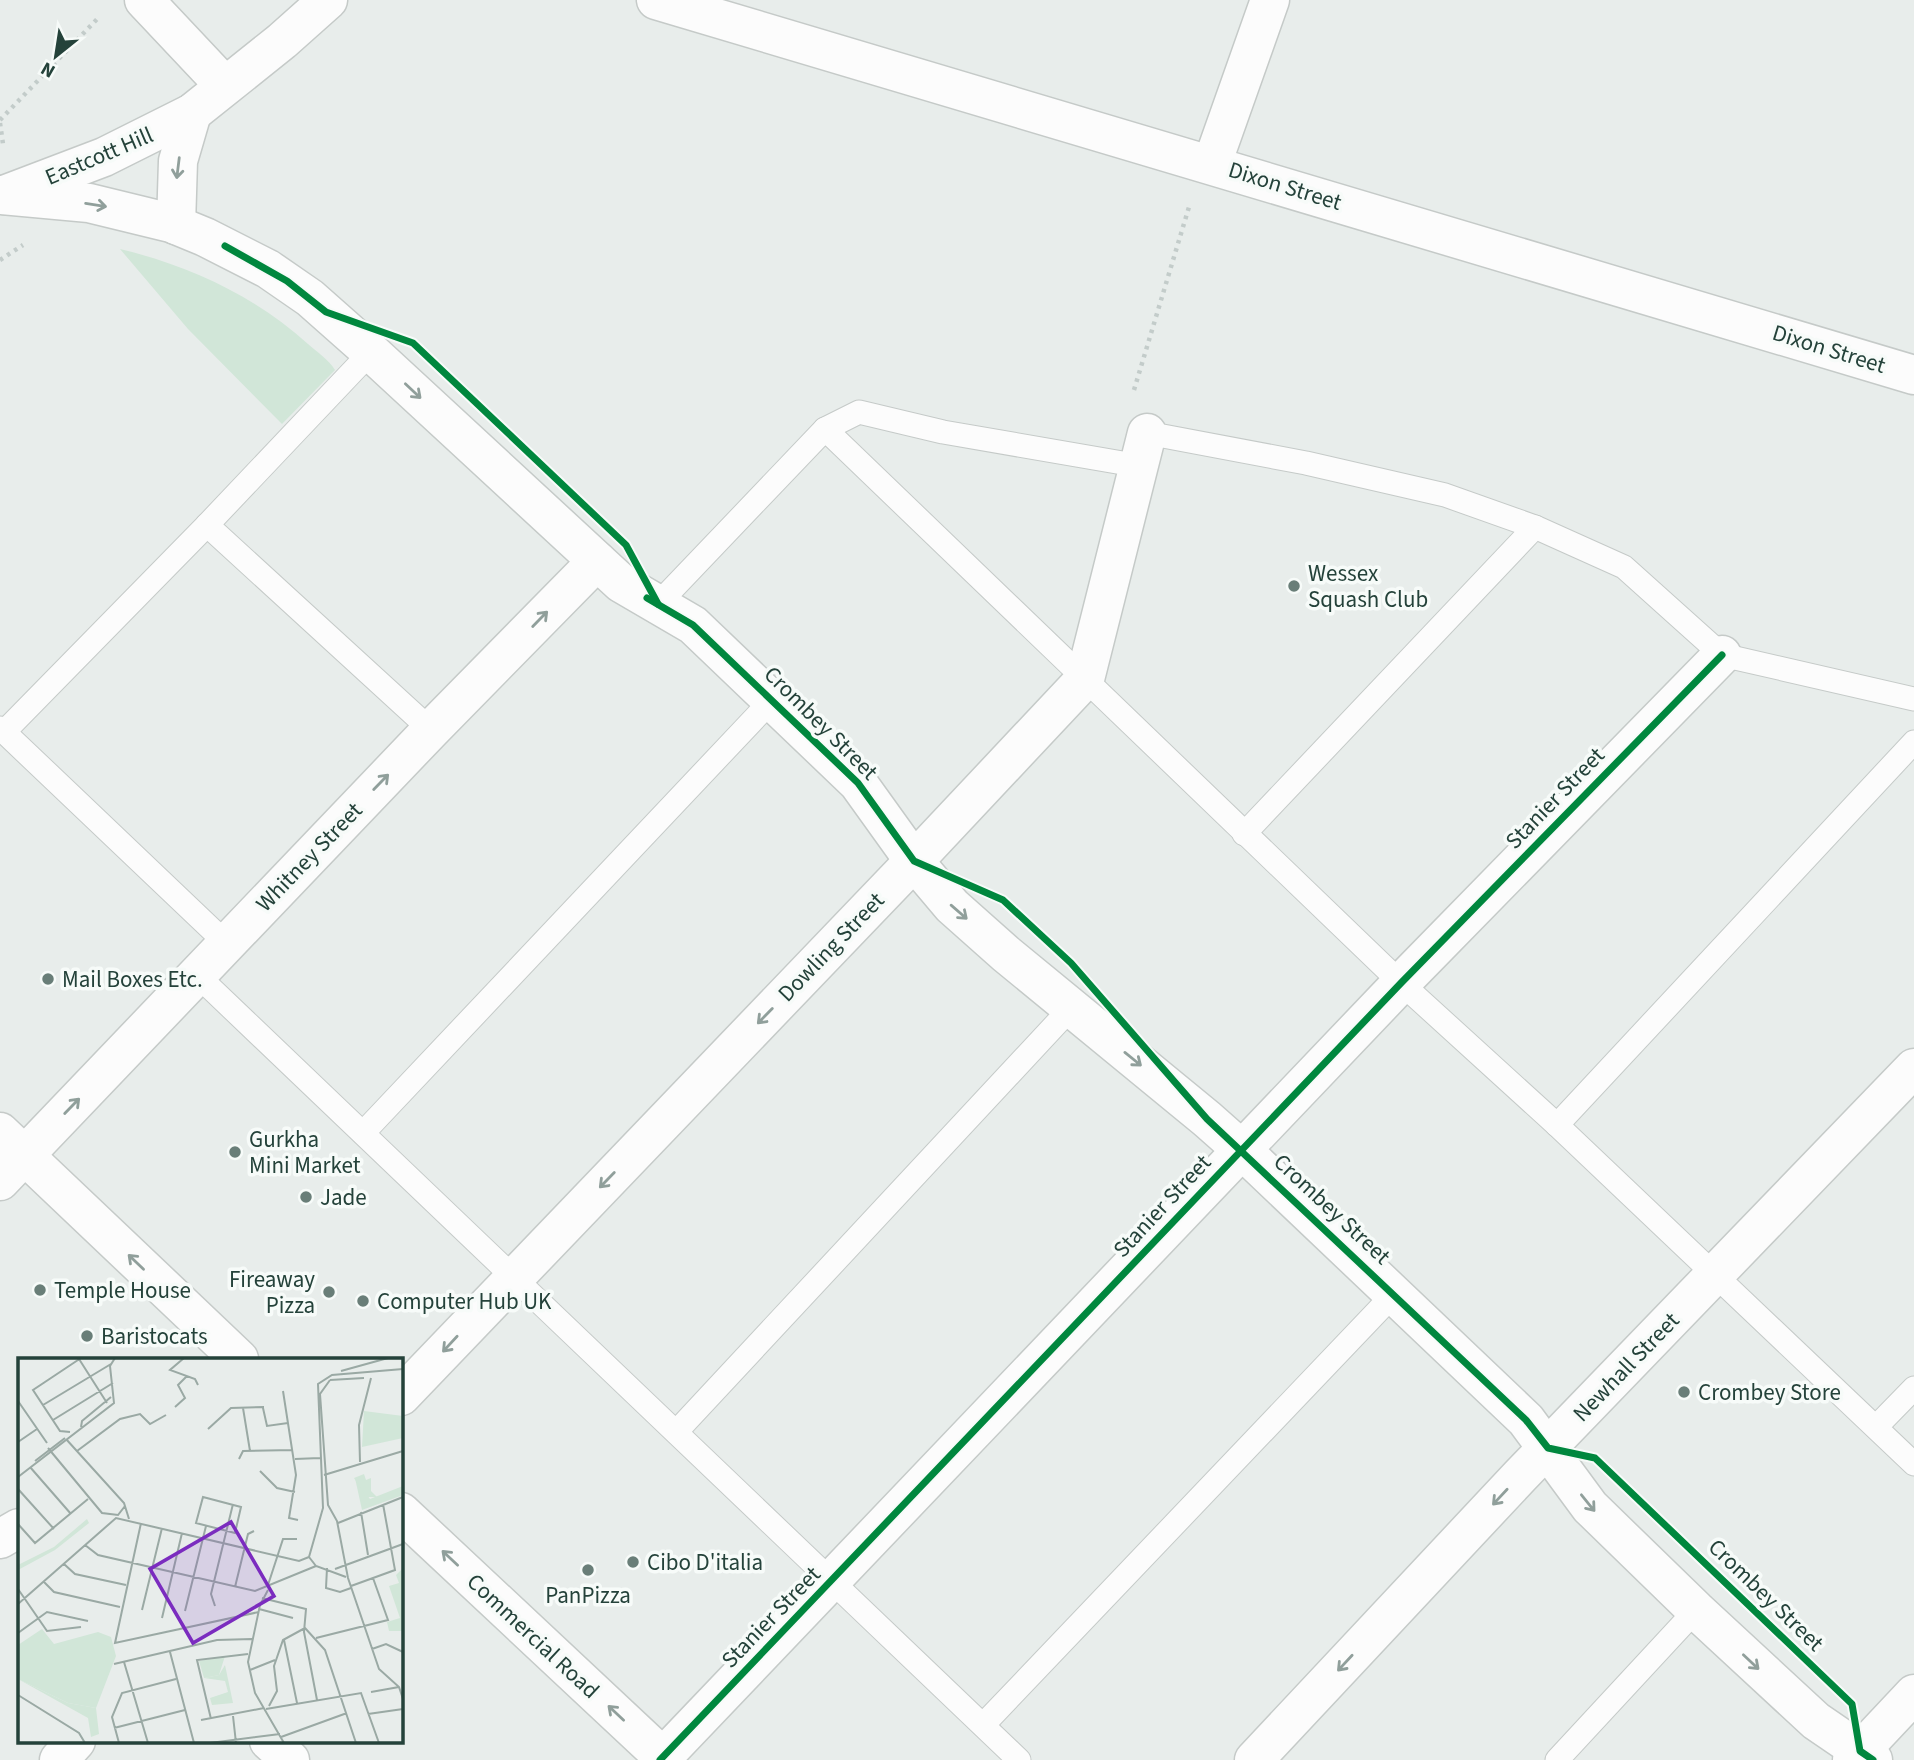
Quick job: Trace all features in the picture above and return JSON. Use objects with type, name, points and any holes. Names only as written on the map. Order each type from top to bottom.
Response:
[{"type":"street","points":[[144,0],[225,86]]},
{"type":"street","name":"Eastcott Hill","points":[[2,195],[104,157],[192,113],[282,41],[328,0]]},
{"type":"street","name":"Dixon Street","points":[[656,0],[1914,374]]},
{"type":"street","points":[[1207,163],[1270,0]]},
{"type":"street","name":"Eastcott Hill","points":[[176,225],[178,160],[192,113]]},
{"type":"street","name":"Crombey Street","points":[[2,195],[101,205],[176,225],[225,246],[287,281],[371,352],[621,583],[693,625],[858,783],[914,861],[952,906],[1242,1150],[1526,1420],[1590,1507],[1816,1721],[1861,1757]]},
{"type":"street","name":"Dowling Street","points":[[402,1395],[1085,679],[1143,449]]},
{"type":"street","name":"Whitney Street","points":[[8,1156],[197,975],[597,561]]},
{"type":"street","name":"Stanier Street","points":[[663,1759],[1401,983],[1722,655]]},
{"type":"street","name":"Newhall Street","points":[[1254,1760],[1548,1448],[1914,1068]]},
{"type":"street","points":[[8,1156],[238,1358]]},
{"type":"street","name":"Commercial Road","points":[[402,1514],[663,1759]]},
{"type":"street","points":[[0,1539],[18,1529]]},
{"type":"street","points":[[1861,1757],[1914,1694]]},
{"type":"street","points":[[59,1760],[75,1742]]},
{"type":"street","points":[[271,1742],[290,1760]]},
{"type":"lane","points":[[227,944],[2,730],[207,526],[371,352]]},
{"type":"lane","points":[[658,604],[825,429],[859,412],[943,432],[1306,463],[1445,495],[1535,527],[1624,567],[1722,655],[1914,699]]},
{"type":"lane","points":[[825,429],[1244,834],[1717,1275],[1914,1464]]},
{"type":"lane","points":[[207,526],[431,730]]},
{"type":"lane","points":[[1244,834],[1535,527]]},
{"type":"lane","points":[[363,1133],[772,700]]},
{"type":"lane","points":[[1557,1125],[1914,742]]},
{"type":"lane","points":[[197,975],[1020,1760]]},
{"type":"lane","points":[[677,1431],[1071,1008]]},
{"type":"lane","points":[[983,1726],[1394,1294]]},
{"type":"lane","points":[[1876,1427],[1914,1388]]},
{"type":"lane","points":[[1558,1760],[1696,1610]]},
{"type":"path","points":[[0,144],[3,144],[0,122],[106,9]]},
{"type":"path","points":[[1143,449],[1130,429],[1134,391],[1207,163]]},
{"type":"green space","points":[[120,249],[171,264],[220,284],[287,327],[323,356],[335,370],[282,424],[188,329]]},
{"type":"cycle path","points":[[225,246],[287,281],[326,312],[413,343],[626,545],[658,604]]},
{"type":"cycle path","points":[[647,598],[693,625],[858,783],[914,861],[1003,900],[1071,963],[1207,1119],[1526,1420],[1548,1448],[1595,1458],[1852,1704],[1860,1751],[1873,1760]]},
{"type":"cycle path","points":[[660,1760],[1401,983],[1722,655]]},
{"type":"place","name":"Wessex Squash Club","points":[[1294,586]]},
{"type":"place","name":"Mail Boxes Etc.","points":[[48,979]]},
{"type":"place","name":"Gurkha Mini Market","points":[[235,1152]]},
{"type":"place","name":"Jade","points":[[306,1197]]},
{"type":"place","name":"Temple House","points":[[40,1290]]},
{"type":"place","name":"Fireaway Pizza","points":[[329,1292]]},
{"type":"place","name":"Computer Hub UK","points":[[363,1301]]},
{"type":"place","name":"Baristocats","points":[[87,1336]]},
{"type":"place","name":"Crombey Store","points":[[1684,1392]]},
{"type":"place","name":"Cibo D'italia","points":[[633,1562]]},
{"type":"place","name":"PanPizza","points":[[588,1570]]}]
